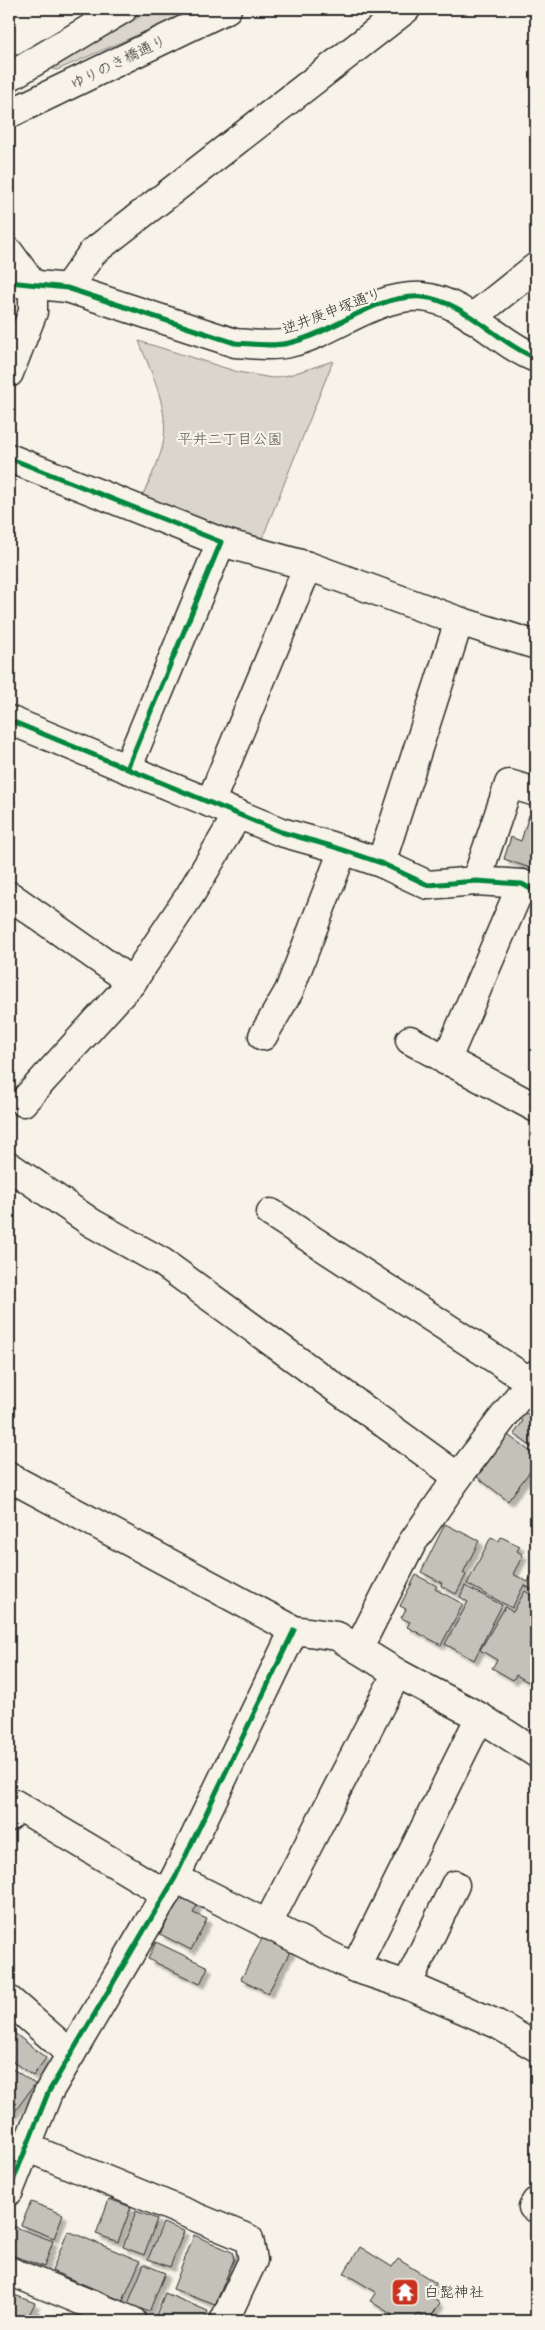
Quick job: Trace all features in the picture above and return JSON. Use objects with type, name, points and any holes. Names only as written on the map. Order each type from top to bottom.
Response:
[{"type":"street","points":[[9,77],[123,9]]},
{"type":"street","name":"ゆりのき橋通り","points":[[9,114],[227,9]]},
{"type":"street","points":[[66,288],[93,252],[406,9]]},
{"type":"street","points":[[9,252],[33,312],[9,373]]},
{"type":"street","points":[[472,318],[536,267]]},
{"type":"street","name":"逆井庚申塚通り","points":[[21,283],[66,288],[235,342],[263,345],[296,341],[318,333],[371,308],[397,300],[422,297],[445,303],[472,318],[522,352],[536,358]]},
{"type":"street","points":[[9,458],[221,542],[308,566],[459,621],[536,645]]},
{"type":"street","points":[[127,769],[221,542]]},
{"type":"street","points":[[210,803],[308,566]]},
{"type":"street","points":[[381,863],[459,621]]},
{"type":"street","points":[[9,720],[281,832],[381,863],[428,885],[476,881],[529,888],[446,1060]]},
{"type":"street","points":[[476,881],[509,784],[536,792]]},
{"type":"street","points":[[23,1102],[132,982],[190,895],[238,814]]},
{"type":"street","points":[[263,1036],[289,991],[343,850]]},
{"type":"street","points":[[10,896],[132,982]]},
{"type":"street","points":[[410,1040],[536,1108]]},
{"type":"street","points":[[9,1166],[92,1223],[162,1262],[458,1477]]},
{"type":"street","points":[[271,1213],[533,1378],[458,1477],[412,1543],[358,1649]]},
{"type":"street","points":[[9,1477],[294,1630],[337,1636],[397,1673],[480,1718],[536,1753]]},
{"type":"street","points":[[9,2191],[48,2093],[171,1886],[294,1630]]},
{"type":"street","points":[[267,1924],[397,1673]]},
{"type":"street","points":[[356,1968],[480,1718]]},
{"type":"street","points":[[9,1817],[15,1804],[171,1886],[267,1924],[356,1968],[407,1985],[497,2024],[536,2047]]},
{"type":"street","points":[[407,1985],[455,1885]]},
{"type":"street","points":[[9,2000],[71,2054]]},
{"type":"street","points":[[26,2148],[249,2239],[253,2260],[224,2321]]},
{"type":"street","points":[[9,2271],[132,2321]]},
{"type":"green space","points":[[153,9],[197,9],[57,70],[53,69],[55,66]]},
{"type":"green space","name":"平井二丁目公園","points":[[139,341],[238,372],[272,378],[289,375],[333,361],[260,544],[141,499],[161,452],[164,424],[163,409],[155,381]]},
{"type":"building","points":[[529,815],[536,817],[536,870],[504,859],[511,837],[521,841]]},
{"type":"building","points":[[536,1405],[536,1450],[514,1434],[523,1421],[519,1418],[524,1412],[529,1415]]},
{"type":"building","points":[[508,1435],[536,1456],[536,1463],[508,1501],[477,1477]]},
{"type":"building","points":[[445,1524],[479,1541],[463,1573],[466,1575],[456,1594],[441,1586],[442,1583],[421,1572]]},
{"type":"building","points":[[491,1537],[499,1541],[501,1537],[520,1546],[517,1551],[523,1555],[513,1574],[528,1582],[534,1569],[536,1570],[536,1592],[524,1585],[512,1608],[467,1584]]},
{"type":"building","points":[[416,1575],[437,1586],[435,1589],[463,1604],[441,1645],[407,1627],[410,1622],[401,1618],[406,1609],[400,1606]]},
{"type":"building","points":[[465,1586],[502,1605],[474,1660],[445,1644],[468,1602],[460,1597]]},
{"type":"building","points":[[525,1591],[536,1598],[536,1677],[534,1676],[530,1683],[516,1675],[513,1680],[492,1668],[497,1660],[480,1650],[505,1607],[513,1612]]},
{"type":"building","points":[[184,1896],[198,1903],[193,1913],[207,1919],[191,1950],[160,1934],[179,1899],[182,1901]]},
{"type":"building","points":[[265,1933],[292,1948],[268,1993],[241,1979]]},
{"type":"building","points":[[156,1942],[208,1967],[200,1984],[148,1959]]},
{"type":"building","points":[[13,2032],[46,2058],[33,2076],[9,2059],[9,2038]]},
{"type":"building","points":[[9,2069],[13,2069],[35,2084],[13,2114],[9,2111]]},
{"type":"building","points":[[109,2199],[131,2207],[118,2242],[96,2234]]},
{"type":"building","points":[[31,2202],[63,2214],[54,2238],[21,2225]]},
{"type":"building","points":[[136,2211],[157,2219],[144,2255],[123,2247]]},
{"type":"building","points":[[163,2223],[184,2231],[170,2267],[148,2259]]},
{"type":"building","points":[[13,2226],[53,2241],[44,2267],[9,2254],[9,2237]]},
{"type":"building","points":[[68,2231],[140,2261],[123,2301],[52,2271]]},
{"type":"building","points":[[194,2235],[232,2252],[234,2259],[215,2305],[173,2289]]},
{"type":"building","points":[[360,2247],[392,2267],[398,2259],[436,2283],[429,2296],[440,2303],[429,2320],[418,2314],[413,2321],[402,2321],[370,2301],[376,2292],[344,2273]]},
{"type":"building","points":[[144,2264],[165,2273],[149,2312],[128,2304]]},
{"type":"building","points":[[165,2293],[208,2311],[204,2321],[171,2321],[156,2315]]},
{"type":"building","points":[[12,2294],[35,2303],[26,2321],[9,2321],[9,2302]]},
{"type":"building","points":[[37,2313],[60,2321],[33,2321]]},
{"type":"cycle path","points":[[9,282],[67,288],[235,343],[262,345],[283,344],[306,338],[387,302],[404,298],[422,297],[438,300],[453,306],[508,343],[536,358]]},
{"type":"cycle path","points":[[9,458],[221,542],[127,769]]},
{"type":"cycle path","points":[[9,720],[281,832],[381,863],[428,885],[476,881],[522,884],[536,892]]},
{"type":"cycle path","points":[[9,2191],[48,2093],[175,1878],[294,1630]]},
{"type":"place","name":"白髭神社","points":[[405,2292]]}]
